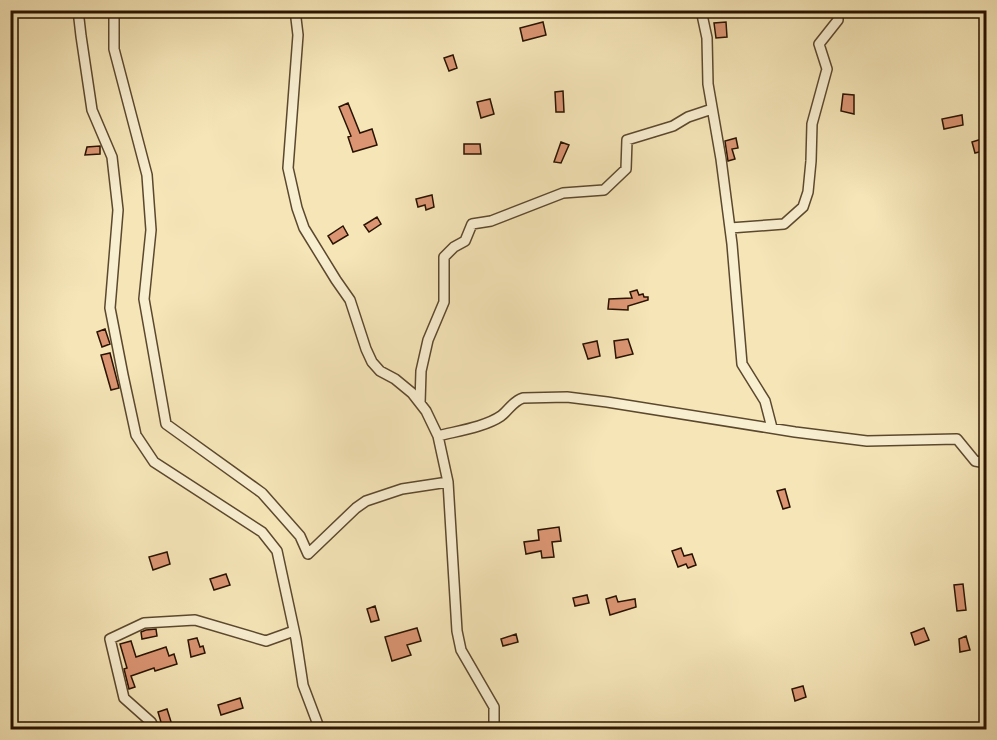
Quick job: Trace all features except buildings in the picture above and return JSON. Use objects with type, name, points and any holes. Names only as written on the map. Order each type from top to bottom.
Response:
[{"type":"street","points":[[78,10],[92,110],[112,157],[118,210],[110,308],[136,435],[154,462],[262,532],[277,551],[303,685],[320,729]]},
{"type":"street","points":[[114,10],[114,49],[147,175],[151,230],[144,299],[166,424],[261,493],[300,536],[308,554],[366,501],[402,489],[448,482]]},
{"type":"street","points":[[295,10],[298,35],[288,168],[297,208],[304,228],[350,300],[372,362],[380,371],[412,393],[426,411],[438,436],[448,482],[457,631],[461,650],[494,707],[494,729]]},
{"type":"street","points":[[701,10],[707,38],[708,84],[722,159],[730,228],[742,364],[765,401],[772,428]]},
{"type":"street","points":[[730,228],[784,224],[803,207],[808,192],[812,124],[827,69],[819,44],[838,20],[838,10]]},
{"type":"street","points":[[982,10],[987,19]]},
{"type":"street","points":[[420,403],[421,371],[428,340],[444,302],[444,257],[454,247],[465,241],[472,224],[491,221],[563,193],[604,190],[626,169],[627,140],[673,126],[688,117],[712,109]]},
{"type":"street","points":[[438,436],[487,423],[501,416],[517,400],[523,398],[567,397],[867,441],[957,439],[975,461],[987,463]]},
{"type":"street","points":[[155,729],[151,722],[124,698],[110,639],[144,623],[195,620],[266,641],[294,631]]}]
